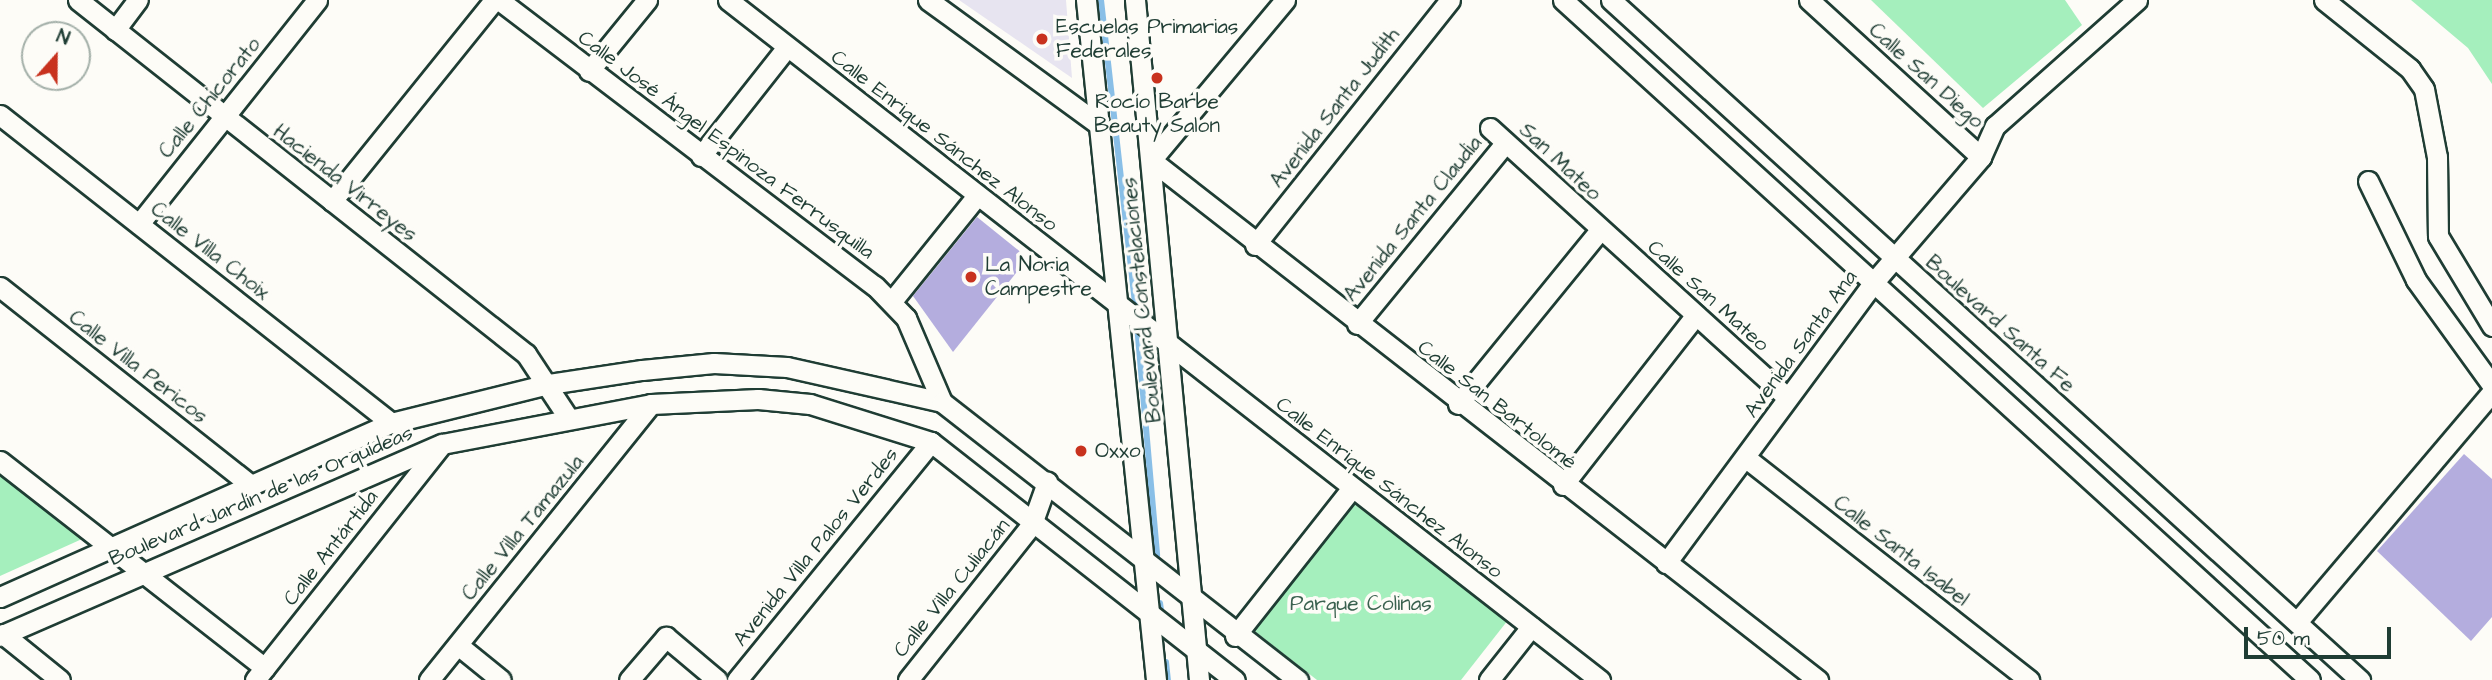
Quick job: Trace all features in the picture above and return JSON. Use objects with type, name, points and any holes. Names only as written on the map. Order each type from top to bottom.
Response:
[{"type":"street","name":"Hacienda Virreyes","points":[[78,0],[526,354],[568,416]]},
{"type":"street","points":[[115,30],[138,0]]},
{"type":"street","name":"Calle Chicorato","points":[[139,224],[317,0]]},
{"type":"street","points":[[332,201],[497,0]]},
{"type":"street","name":"Calle José Ángel Espinoza Ferrusquilla","points":[[497,0],[892,301],[922,348],[942,402]]},
{"type":"street","points":[[589,71],[647,0]]},
{"type":"street","name":"Calle Enrique Sánchez Alonso","points":[[728,0],[976,197],[1116,302],[1351,489],[1600,680]]},
{"type":"street","points":[[928,0],[1098,124]]},
{"type":"street","name":"Boulevard Constelaciones","points":[[1086,0],[1156,680]]},
{"type":"street","name":"Boulevard Constelaciones","points":[[1135,0],[1195,603],[1199,680]]},
{"type":"street","points":[[1151,160],[1285,0]]},
{"type":"street","name":"Avenida Santa Judith","points":[[1255,245],[1450,0]]},
{"type":"street","points":[[1563,0],[2310,680]]},
{"type":"street","name":"Boulevard Santa Fe","points":[[1611,0],[1893,259],[2360,680]]},
{"type":"street","name":"Calle San Diego","points":[[1809,0],[1981,157]]},
{"type":"street","name":"Avenida Santa Ana","points":[[1666,564],[1746,458],[1786,396],[1873,283],[1981,157],[1995,126],[2137,0]]},
{"type":"street","points":[[2324,0],[2410,69],[2424,89],[2437,157],[2438,236],[2492,326]]},
{"type":"street","points":[[701,156],[787,47]]},
{"type":"street","name":"Calle Villa Choix","points":[[0,115],[391,423]]},
{"type":"street","name":"San Mateo","points":[[1490,128],[1600,230]]},
{"type":"street","name":"Avenida Santa Claudia","points":[[1357,324],[1505,143]]},
{"type":"street","name":"Calle San Bartolomé","points":[[1151,160],[1458,404],[1818,680]]},
{"type":"street","points":[[2368,181],[2416,280],[2492,385]]},
{"type":"street","points":[[892,301],[976,197]]},
{"type":"street","points":[[1458,404],[1600,230]]},
{"type":"street","name":"Calle San Mateo","points":[[1600,230],[1786,396]]},
{"type":"street","name":"Calle Villa Pericos","points":[[0,287],[247,482]]},
{"type":"street","points":[[1563,485],[1695,316]]},
{"type":"street","name":"Boulevard Jardín de las Orquídeas","points":[[0,597],[247,482],[391,423],[548,384],[726,363],[845,377],[942,402],[1047,482],[1235,636],[1298,680]]},
{"type":"street","points":[[2297,622],[2492,392]]},
{"type":"street","name":"Boulevard Jardín de las Orquídeas","points":[[2,635],[442,444],[568,416],[651,404],[810,404],[931,442],[1196,654]]},
{"type":"street","name":"Calle Villa Tamazula","points":[[429,680],[651,404]]},
{"type":"street","name":"Avenida Villa Palos Verdes","points":[[737,680],[931,442]]},
{"type":"street","name":"Calle Antártida","points":[[260,674],[442,444]]},
{"type":"street","name":"Calle Santa Isabel","points":[[1746,458],[2029,680]]},
{"type":"street","points":[[0,461],[108,546],[260,674]]},
{"type":"street","name":"Calle Villa Culiacán","points":[[908,680],[1032,524],[1047,482]]},
{"type":"street","points":[[1235,636],[1351,489]]},
{"type":"street","points":[[1489,680],[1531,627]]},
{"type":"street","points":[[2,635],[61,680]]},
{"type":"street","points":[[629,680],[666,637],[718,680]]},
{"type":"street","points":[[458,645],[501,680]]},
{"type":"street","points":[[1196,654],[1221,680]]},
{"type":"street","points":[[1196,654],[1236,680]]},
{"type":"shaded area","name":"Escuelas Primarias Federales","points":[[959,0],[1066,0],[1072,78]]},
{"type":"green space","points":[[1871,0],[2065,0],[2082,25],[1983,108]]},
{"type":"green space","points":[[2411,0],[2492,0],[2492,84],[2468,48]]},
{"type":"green space","points":[[0,473],[82,539],[0,576]]},
{"type":"green space","name":"Parque Colinas","points":[[1345,497],[1508,620],[1461,680],[1317,680],[1248,626]]},
{"type":"building","name":"La Noria Campestre","points":[[977,217],[1028,258],[953,352],[913,296]]},
{"type":"building","points":[[2464,454],[2492,479],[2492,617],[2471,641],[2377,551]]},
{"type":"waterway","points":[[1101,0],[1136,311]]},
{"type":"waterway","points":[[1137,325],[1157,555]]},
{"type":"waterway","points":[[1160,603],[1162,618]]},
{"type":"waterway","points":[[1166,662],[1168,680]]},
{"type":"place","name":"Escuelas Primarias Federales","points":[[1042,39]]},
{"type":"place","name":"Rocío Barbe Beauty Salon","points":[[1157,78]]},
{"type":"place","name":"La Noria Campestre","points":[[971,277]]},
{"type":"place","name":"Oxxo","points":[[1081,451]]}]
